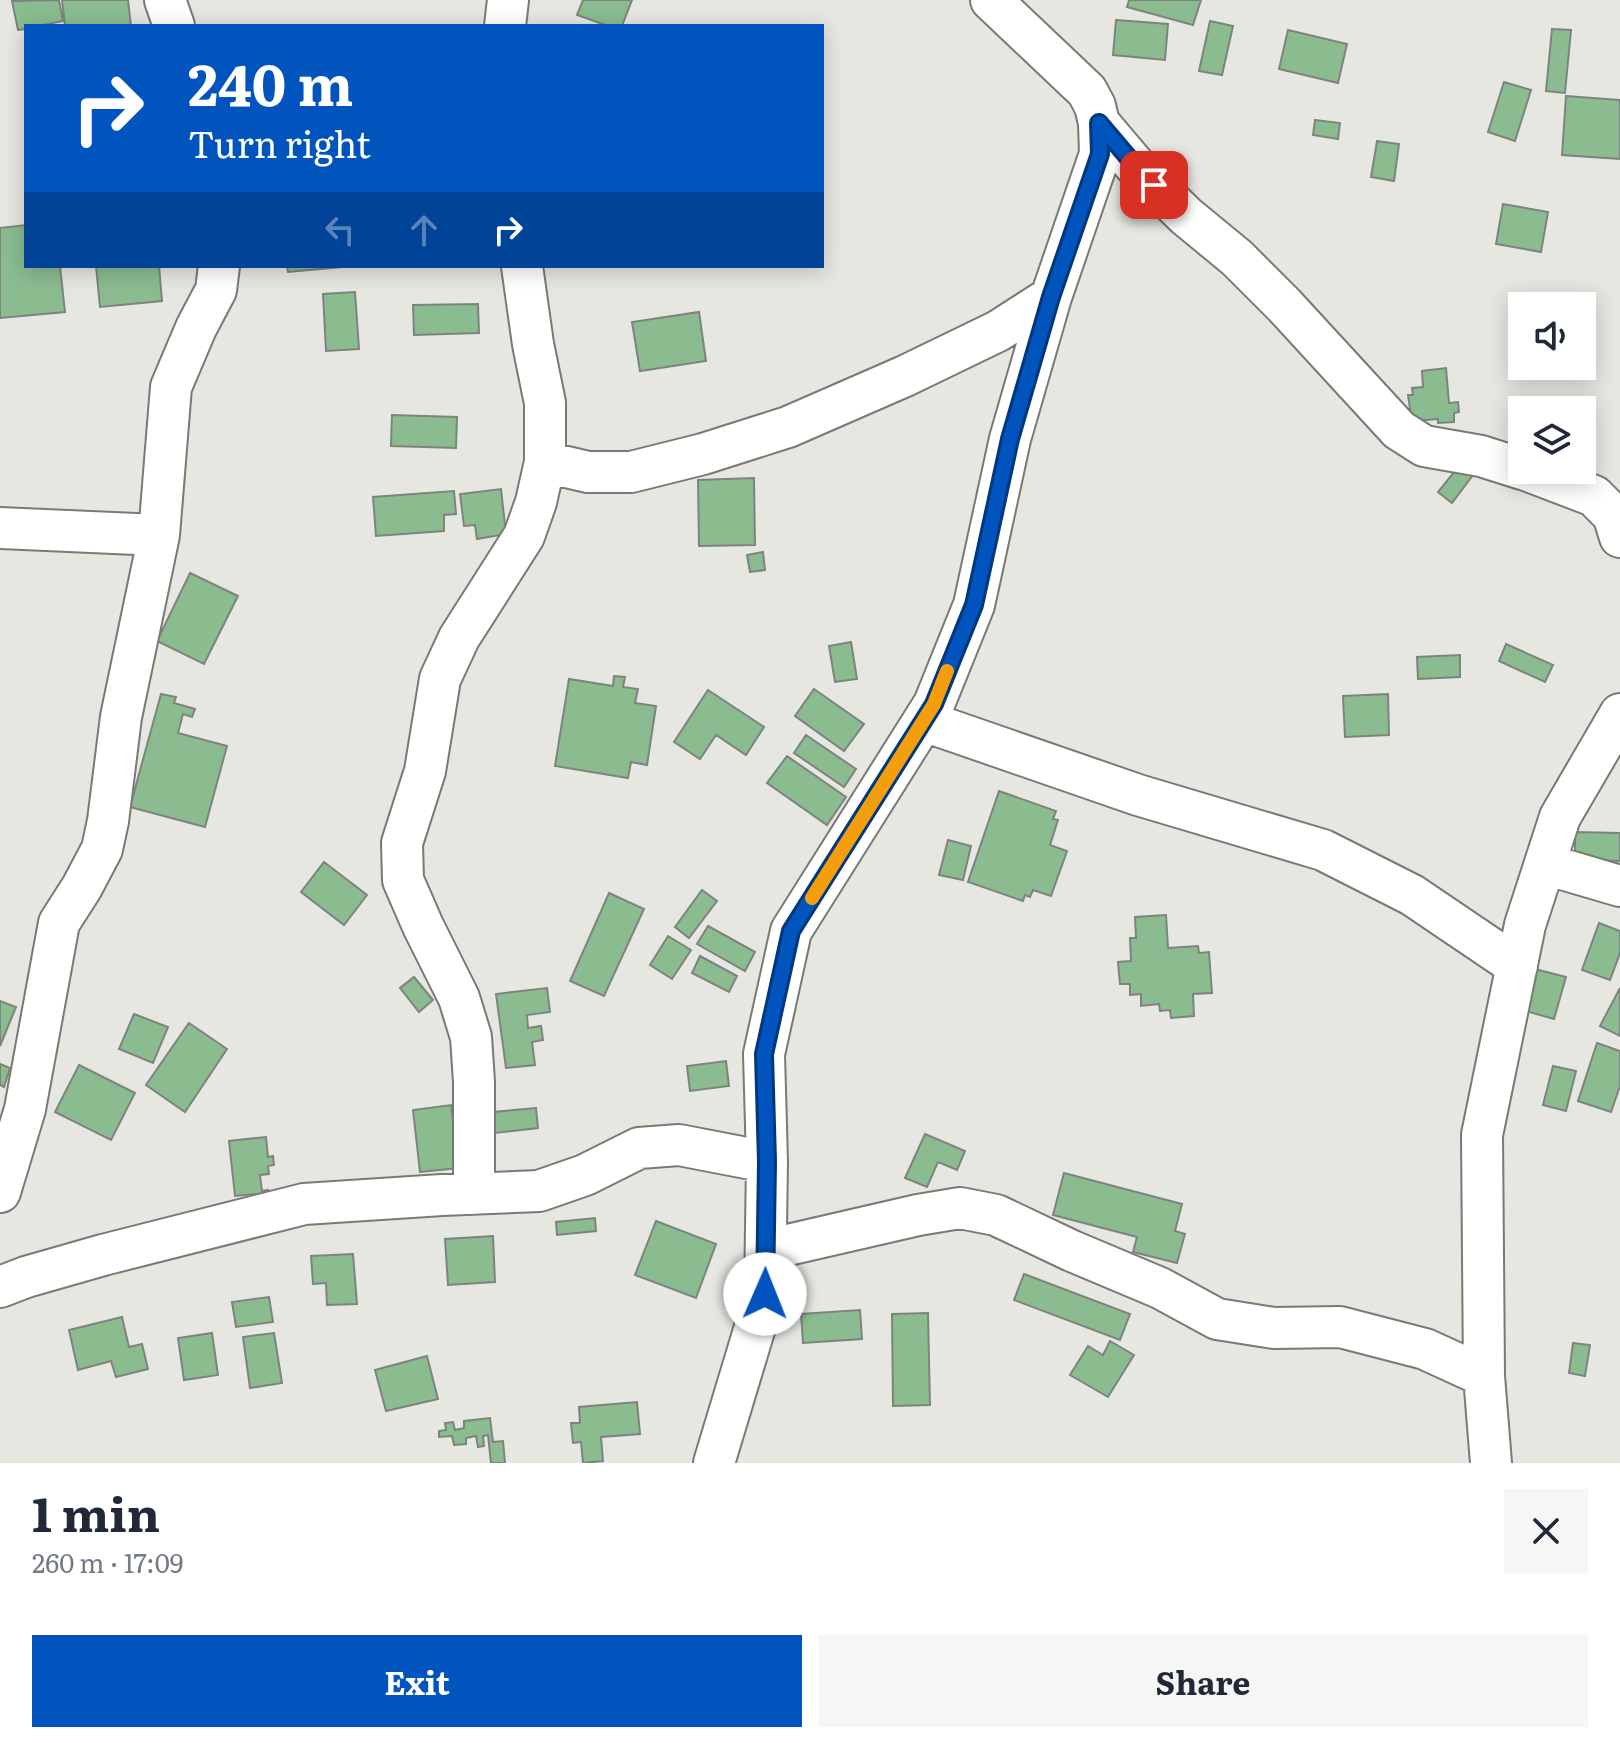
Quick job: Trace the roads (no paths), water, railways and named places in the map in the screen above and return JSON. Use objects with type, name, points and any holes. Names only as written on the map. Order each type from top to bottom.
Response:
[{"type":"street","points":[[165,0],[173,24]]},
{"type":"street","points":[[505,24],[508,0]]},
{"type":"street","points":[[714,1463],[765,1294],[767,1162],[764,1054],[791,931],[934,704],[974,605],[1010,439],[1051,297],[1100,154],[1099,123],[1087,91],[991,0]]},
{"type":"street","points":[[1099,123],[1138,169],[1284,305],[1399,430],[1424,446],[1508,464]]},
{"type":"street","points":[[0,1192],[25,1109],[59,923],[102,849],[121,717],[159,535],[171,387],[216,290],[219,268]]},
{"type":"street","points":[[474,1194],[471,1037],[459,998],[403,880],[402,843],[425,771],[440,679],[459,638],[524,536],[545,462],[545,403],[522,268]]},
{"type":"street","points":[[545,462],[588,472],[631,472],[774,432],[905,376],[998,331],[1051,297]]},
{"type":"street","points":[[1566,484],[1594,496],[1613,515],[1620,537]]},
{"type":"street","points":[[0,528],[159,535]]},
{"type":"street","points":[[1491,1463],[1484,1376],[1482,1135],[1525,925],[1560,817],[1620,714]]},
{"type":"street","points":[[924,721],[1138,795],[1323,850],[1412,895],[1517,966]]},
{"type":"street","points":[[1545,864],[1620,886]]},
{"type":"street","points":[[0,1287],[103,1255],[304,1204],[539,1191],[585,1175],[639,1148],[679,1145],[767,1162]]},
{"type":"street","points":[[766,1250],[960,1208],[996,1215],[1160,1288],[1217,1319],[1274,1328],[1340,1327],[1425,1349],[1484,1376]]}]
